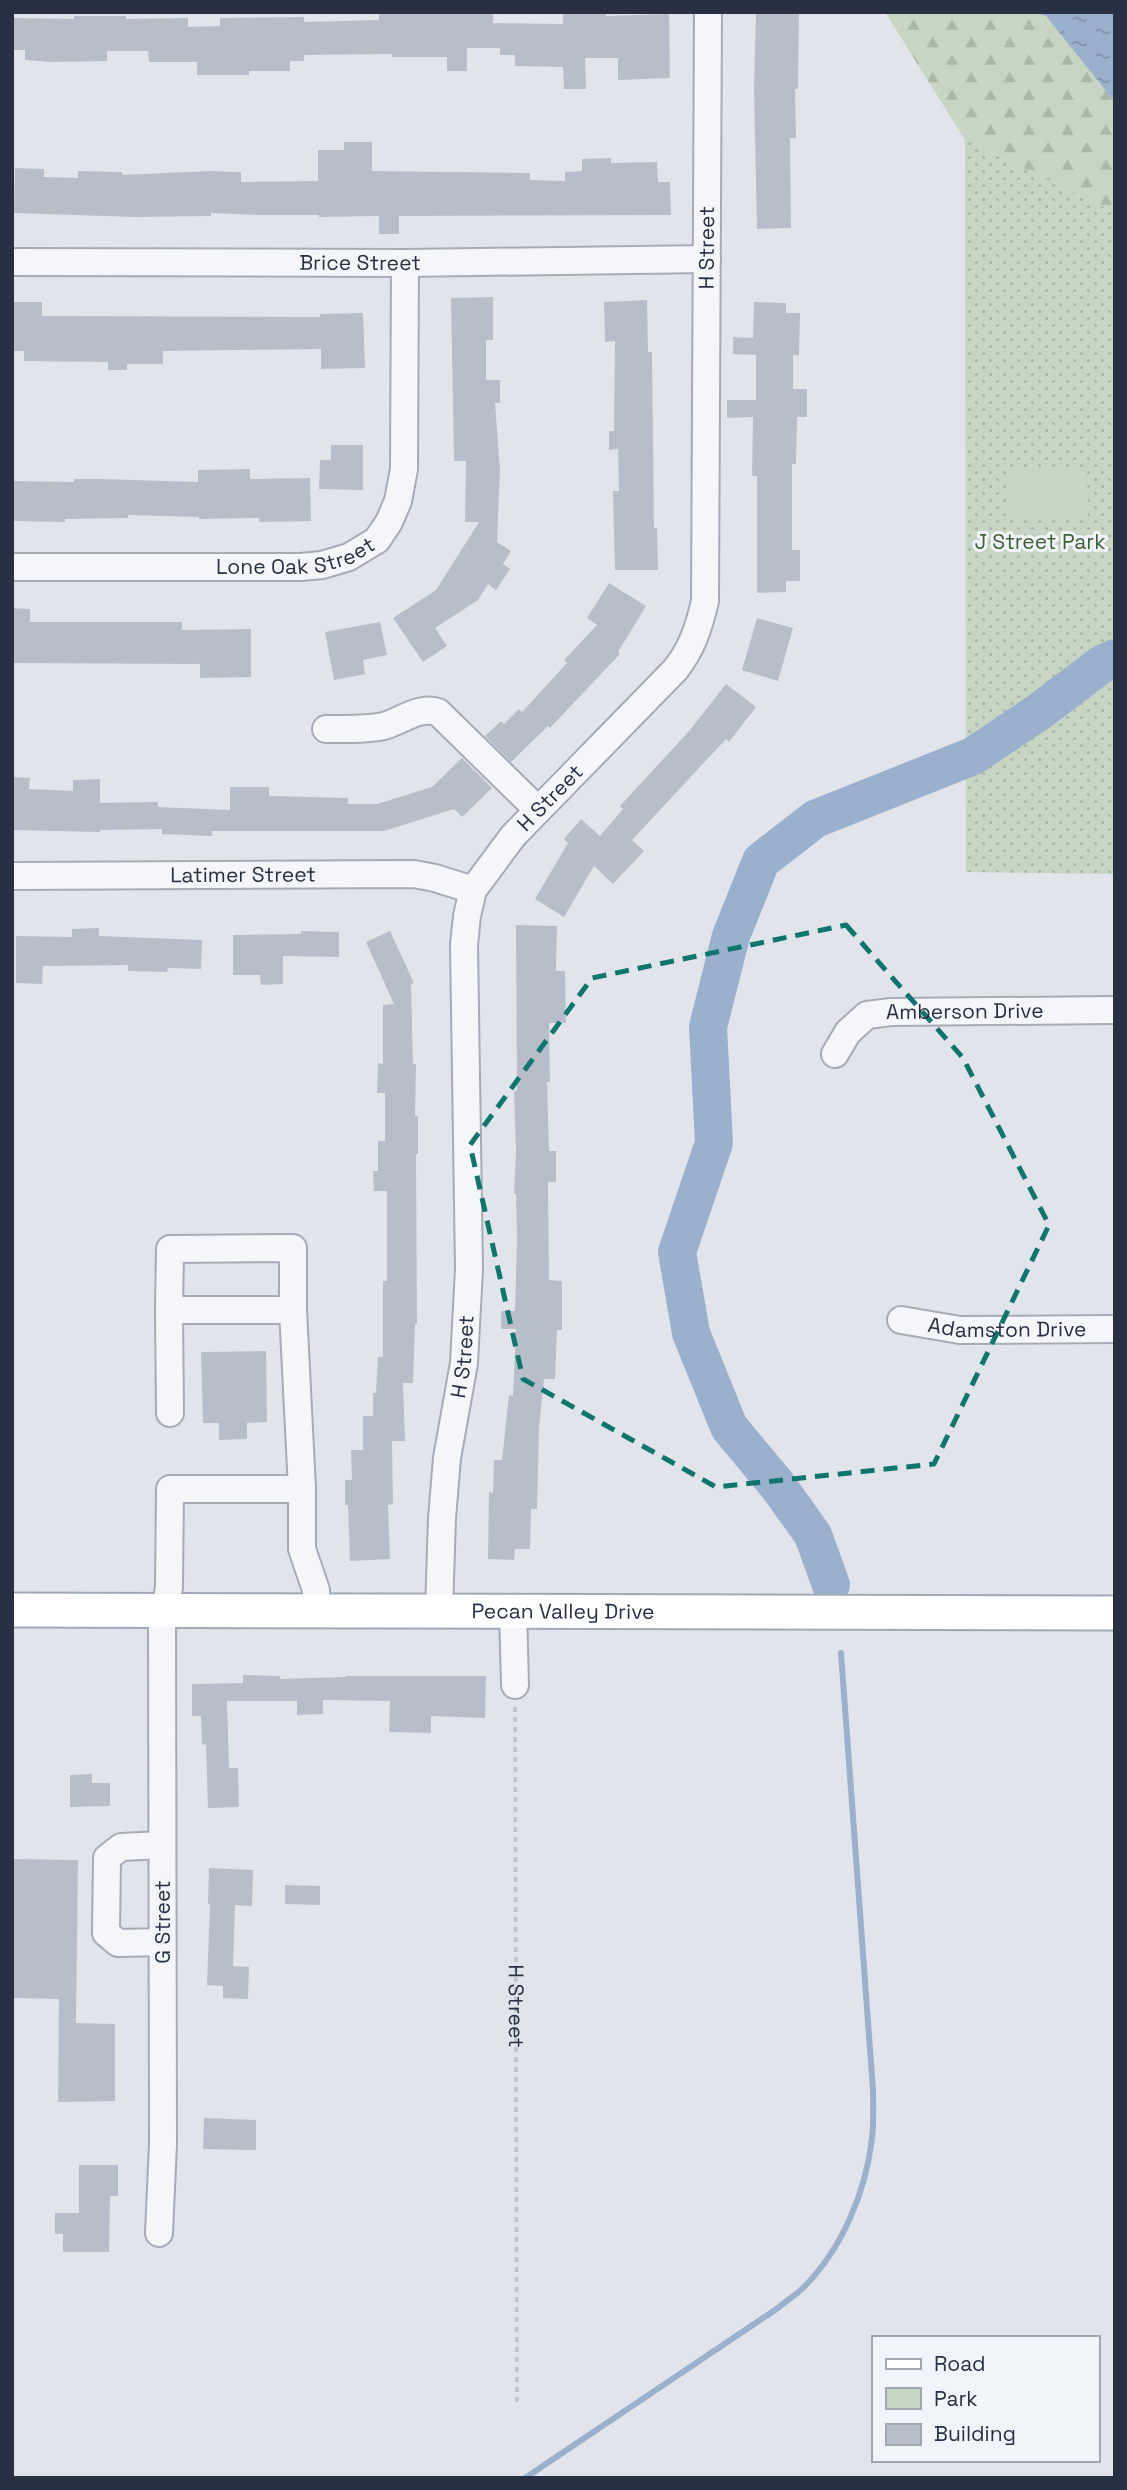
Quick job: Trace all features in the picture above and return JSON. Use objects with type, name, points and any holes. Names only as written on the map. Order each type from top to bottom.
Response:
[{"type":"main road","name":"Pecan Valley Drive","points":[[12,1610],[1115,1613]]},
{"type":"street","name":"H Street","points":[[439,1611],[447,1458],[464,1363],[469,1269],[464,945],[473,890],[513,836],[676,670],[689,653],[700,625],[705,601],[708,12]]},
{"type":"street","name":"Brice Street","points":[[12,262],[405,263],[707,259]]},
{"type":"street","name":"Lone Oak Street","points":[[12,567],[301,567],[323,565],[349,557],[377,540],[389,522],[403,480],[405,263]]},
{"type":"street","points":[[326,729],[386,725],[425,711],[438,712],[538,810]]},
{"type":"street","name":"Latimer Street","points":[[12,876],[414,874],[473,890]]},
{"type":"street","name":"Amberson Drive","points":[[835,1054],[848,1032],[867,1015],[891,1012],[1115,1010]]},
{"type":"street","points":[[170,1413],[170,1249],[293,1248],[302,1549],[316,1590],[316,1611]]},
{"type":"street","points":[[169,1310],[293,1310]]},
{"type":"street","name":"Adamston Drive","points":[[901,1320],[960,1330],[1115,1329]]},
{"type":"street","name":"G Street","points":[[159,2234],[163,2144],[162,1610],[169,1587],[170,1489],[302,1489]]},
{"type":"street","points":[[513,1611],[515,1685]]},
{"type":"street","points":[[162,1845],[121,1847],[107,1858],[106,1933],[118,1943],[162,1942]]},
{"type":"path","name":"H Street","points":[[515,1685],[517,2402]]},
{"type":"highlighted area","points":[[846,925],[963,1058],[1049,1225],[934,1464],[716,1487],[523,1379],[470,1145],[592,978]]},
{"type":"green space","points":[[885,12],[1115,12],[1115,212],[965,140]]},
{"type":"green space","name":"J Street Park","points":[[965,140],[1115,212],[1115,874],[966,872]]},
{"type":"green space","points":[[1087,467],[1088,516],[1009,517],[1008,469]]},
{"type":"water","points":[[1032,12],[1115,14],[1115,102],[1046,16]]},
{"type":"building","points":[[799,12],[798,89],[795,89],[796,138],[790,138],[791,228],[757,229],[754,88],[756,14]]},
{"type":"building","points":[[606,13],[606,16],[669,14],[670,78],[618,80],[618,58],[585,58],[586,89],[564,89],[563,67],[515,66],[515,55],[500,55],[500,48],[467,48],[467,71],[447,71],[447,57],[392,57],[392,54],[304,55],[304,61],[290,61],[290,71],[249,71],[249,75],[197,75],[197,62],[149,62],[148,51],[107,51],[107,61],[51,62],[25,60],[25,50],[13,50],[13,18],[188,18],[188,27],[220,26],[220,18],[304,17],[304,22],[379,20],[379,14],[493,14],[493,23],[563,24],[563,14]]},
{"type":"building","points":[[344,142],[372,142],[372,171],[530,173],[530,180],[565,181],[565,172],[582,171],[582,159],[611,158],[611,163],[657,162],[658,182],[670,182],[671,215],[399,216],[399,234],[379,234],[379,216],[211,213],[211,216],[135,217],[14,213],[15,168],[44,169],[44,177],[78,178],[78,171],[122,172],[122,175],[209,171],[241,172],[241,182],[318,181],[318,150],[344,150]]},
{"type":"building","points":[[493,297],[493,340],[486,340],[486,380],[500,380],[500,403],[495,403],[500,470],[497,542],[511,551],[503,564],[510,569],[496,590],[488,584],[478,600],[435,628],[447,646],[423,662],[393,618],[436,590],[479,522],[465,522],[466,461],[454,461],[451,298]]},
{"type":"building","points":[[647,300],[648,352],[652,352],[654,528],[657,528],[658,570],[615,570],[613,491],[619,491],[618,449],[609,450],[609,431],[614,431],[615,341],[605,342],[604,302]]},
{"type":"building","points":[[12,302],[42,302],[42,316],[320,317],[320,314],[363,313],[365,368],[321,369],[321,349],[163,351],[163,364],[127,364],[127,370],[108,370],[108,362],[24,361],[24,351],[13,351]]},
{"type":"building","points":[[754,302],[786,303],[786,313],[800,313],[799,355],[793,355],[793,389],[807,389],[807,417],[797,417],[796,464],[792,464],[792,550],[800,550],[800,581],[786,581],[786,592],[757,593],[757,476],[752,476],[753,417],[727,418],[727,400],[756,400],[756,355],[733,354],[733,337],[753,338]]},
{"type":"building","points":[[331,445],[363,445],[363,490],[319,489],[320,460],[331,460]]},
{"type":"building","points":[[250,469],[250,479],[310,478],[311,521],[259,522],[259,518],[199,519],[128,515],[128,518],[65,519],[65,522],[12,521],[12,481],[74,482],[74,479],[101,479],[198,482],[198,470]]},
{"type":"building","points":[[609,583],[646,606],[618,652],[620,654],[550,728],[548,726],[511,762],[485,736],[501,721],[504,724],[519,709],[522,712],[567,663],[564,660],[597,625],[587,618]]},
{"type":"building","points":[[12,608],[30,609],[30,622],[182,622],[182,630],[251,629],[251,677],[200,678],[200,664],[12,663]]},
{"type":"building","points":[[757,618],[793,628],[778,681],[742,670]]},
{"type":"building","points":[[380,622],[387,655],[363,660],[365,674],[334,680],[325,632]]},
{"type":"building","points":[[726,684],[756,707],[729,742],[726,739],[632,840],[644,851],[613,884],[594,866],[564,917],[535,899],[568,843],[564,839],[581,819],[600,836],[623,809],[620,806],[690,730]]},
{"type":"building","points":[[462,758],[492,788],[462,817],[454,809],[384,831],[212,831],[212,836],[162,834],[162,829],[100,832],[12,830],[12,777],[30,778],[29,789],[73,791],[73,780],[100,779],[100,803],[158,802],[158,807],[230,810],[230,787],[269,787],[269,796],[348,798],[348,804],[377,804],[432,787]]},
{"type":"building","points":[[516,925],[557,926],[556,971],[565,971],[566,1023],[549,1023],[550,1082],[547,1082],[549,1151],[556,1151],[556,1182],[548,1182],[549,1280],[562,1281],[562,1330],[557,1330],[555,1379],[544,1379],[539,1428],[537,1509],[531,1509],[530,1549],[515,1549],[514,1560],[488,1559],[489,1492],[493,1493],[494,1460],[502,1460],[509,1395],[513,1396],[516,1329],[501,1329],[501,1311],[515,1311]]},
{"type":"building","points":[[99,928],[99,936],[202,940],[201,969],[168,968],[167,972],[128,971],[128,965],[43,966],[42,984],[16,983],[16,936],[72,937],[72,929]]},
{"type":"building","points":[[301,931],[339,932],[339,957],[283,956],[283,984],[261,985],[260,975],[233,975],[233,935],[301,934]]},
{"type":"building","points":[[390,931],[414,983],[411,984],[413,1064],[416,1064],[415,1116],[418,1116],[417,1324],[413,1383],[403,1383],[405,1441],[392,1441],[393,1504],[388,1505],[390,1559],[350,1561],[345,1480],[352,1480],[351,1450],[363,1450],[363,1416],[373,1416],[378,1357],[383,1357],[383,1281],[387,1281],[387,1191],[374,1191],[373,1171],[378,1171],[378,1141],[385,1141],[385,1093],[377,1093],[378,1063],[383,1064],[383,1005],[394,1004],[366,942]]},
{"type":"building","points":[[266,1351],[267,1422],[247,1423],[247,1439],[219,1440],[219,1423],[203,1423],[201,1352]]},
{"type":"building","points":[[243,1675],[280,1676],[280,1679],[486,1676],[485,1718],[431,1716],[431,1733],[389,1732],[390,1701],[323,1700],[323,1714],[297,1715],[297,1701],[227,1701],[229,1768],[238,1768],[239,1807],[208,1808],[206,1744],[202,1745],[201,1716],[192,1716],[192,1684],[243,1683]]},
{"type":"building","points":[[92,1774],[92,1783],[110,1783],[110,1806],[70,1807],[70,1775]]},
{"type":"building","points":[[12,1859],[78,1860],[76,2023],[115,2024],[115,2101],[58,2102],[59,1999],[12,1998]]},
{"type":"building","points":[[209,1868],[253,1870],[252,1906],[235,1905],[233,1966],[249,1967],[248,1999],[223,1998],[223,1986],[207,1985]]},
{"type":"building","points":[[285,1885],[320,1886],[320,1905],[285,1904]]},
{"type":"building","points":[[204,2118],[256,2120],[256,2150],[203,2149]]},
{"type":"building","points":[[79,2165],[118,2165],[118,2196],[110,2196],[109,2252],[63,2252],[63,2234],[55,2234],[55,2213],[79,2213]]},
{"type":"waterway","points":[[831,1585],[813,1535],[778,1486],[729,1427],[691,1333],[677,1252],[714,1143],[708,1027],[731,936],[761,861],[815,819],[973,756],[1040,711],[1102,664],[1115,658]]},
{"type":"waterway","points":[[525,2478],[778,2308],[803,2288],[829,2256],[858,2199],[872,2138],[873,2090],[841,1653]]}]
